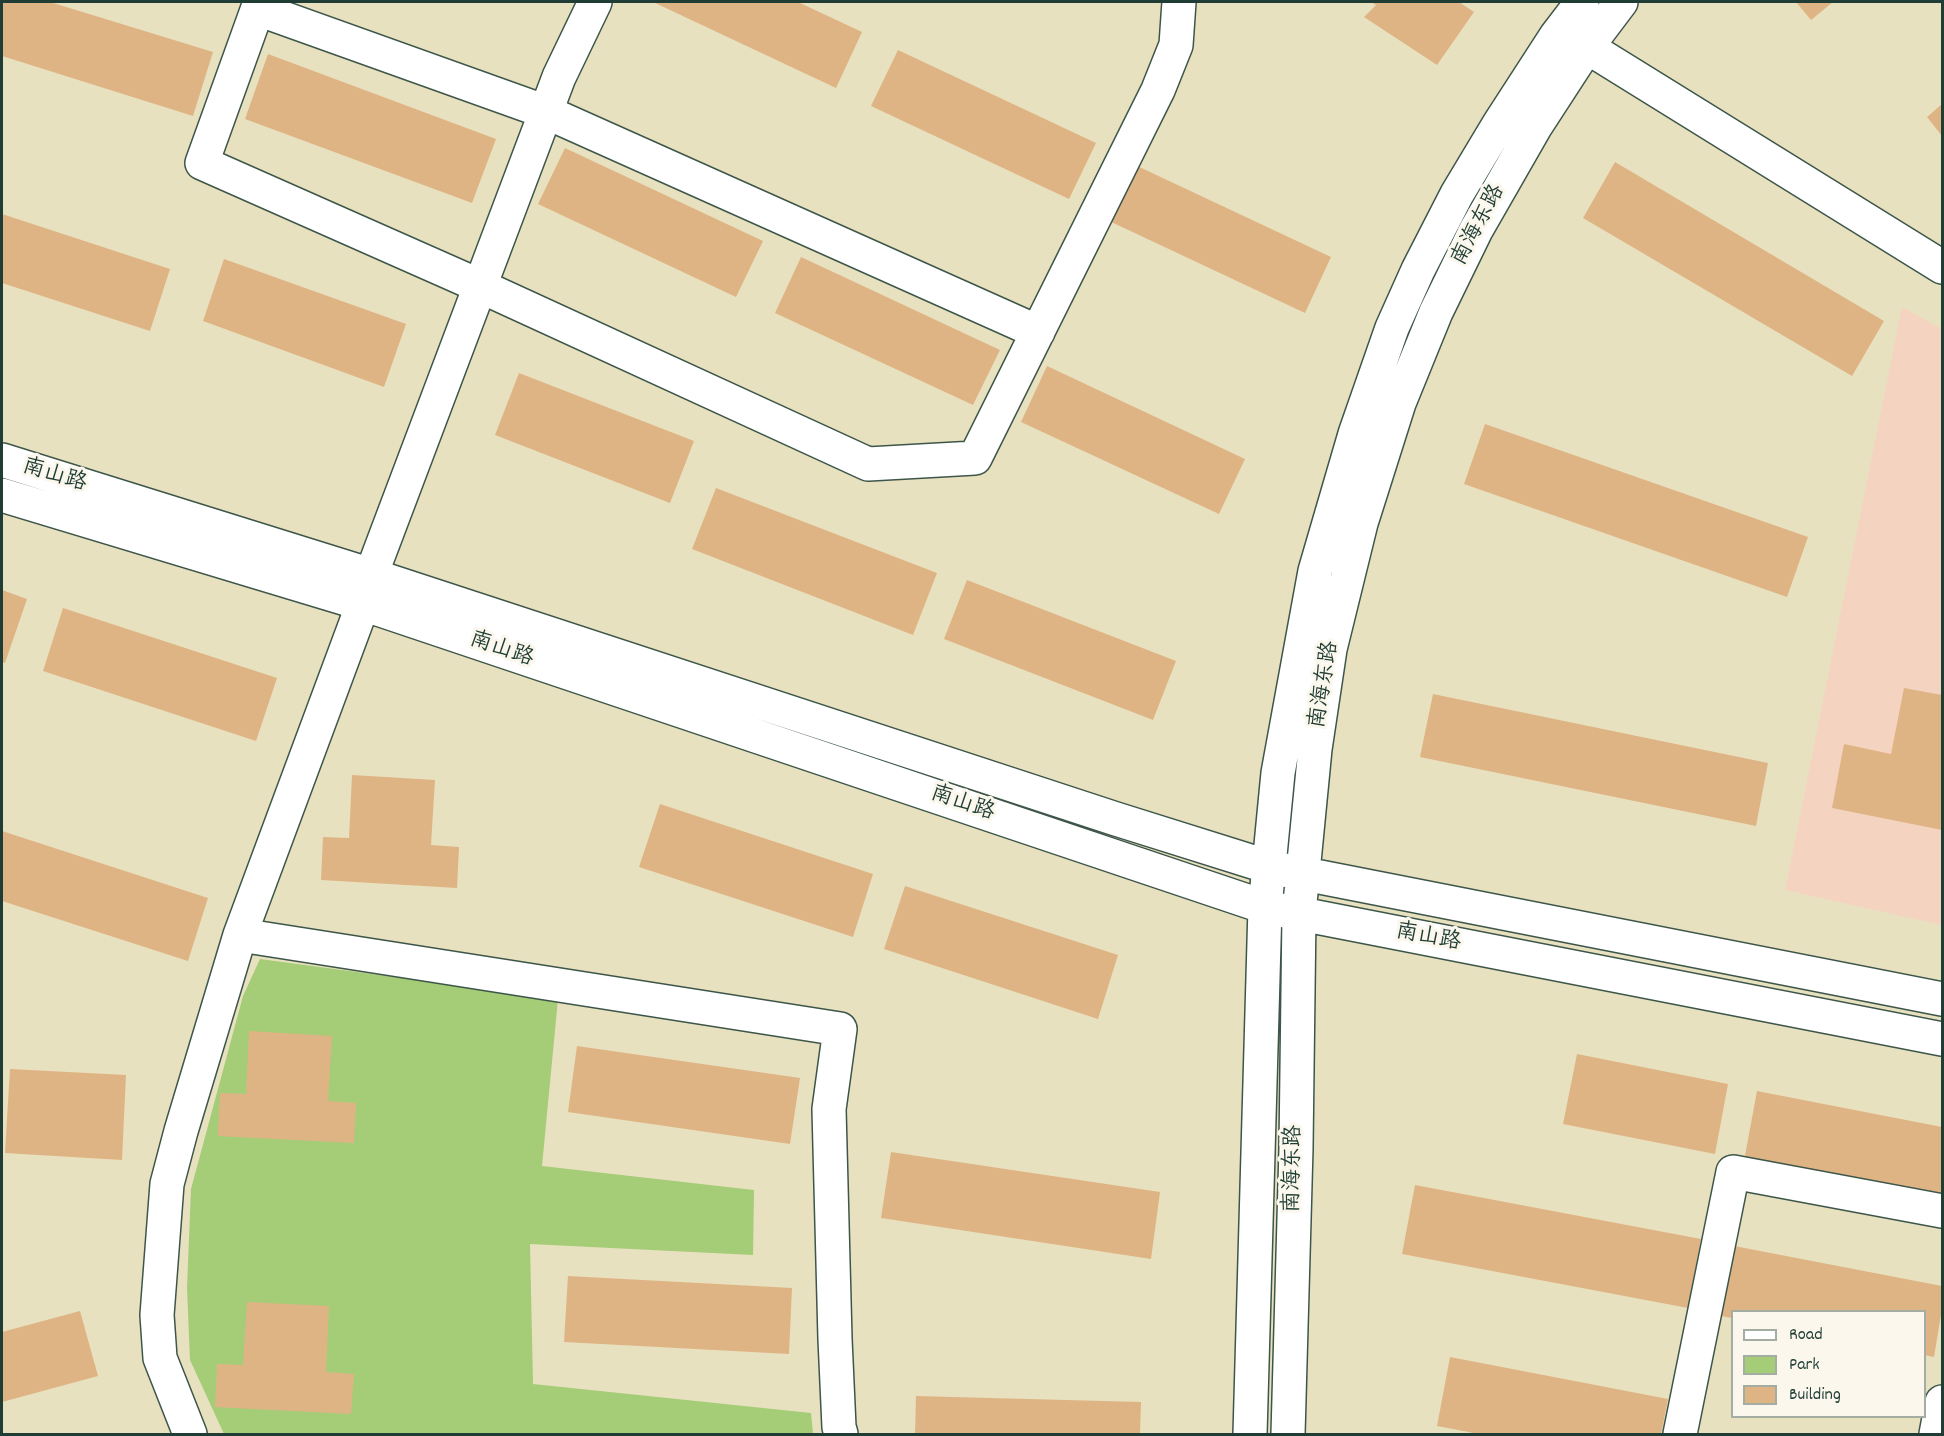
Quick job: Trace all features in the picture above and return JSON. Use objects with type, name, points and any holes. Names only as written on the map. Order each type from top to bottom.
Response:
[{"type":"street","points":[[190,1434],[159,1358],[157,1315],[167,1184],[181,1131],[240,935],[559,77],[595,2]]},
{"type":"street","points":[[1038,332],[546,112],[259,5],[202,163],[480,286],[868,464],[975,458],[1038,332],[1158,90],[1176,45],[1179,2]]},
{"type":"street","name":"南海东路","points":[[1250,1434],[1265,907],[1278,773],[1316,571],[1355,434],[1392,328],[1418,270],[1457,194],[1499,123],[1556,36],[1582,2]]},
{"type":"street","name":"南海东路","points":[[1288,1434],[1296,1148],[1299,914],[1316,749],[1330,649],[1361,523],[1399,403],[1436,312],[1476,230],[1535,127],[1587,47],[1621,2]]},
{"type":"street","points":[[1587,47],[1942,267]]},
{"type":"street","name":"南山路","points":[[2,460],[1265,907],[1942,1039]]},
{"type":"street","name":"南山路","points":[[2,495],[367,590],[1269,867],[1942,999]]},
{"type":"street","points":[[240,935],[840,1029],[829,1109],[835,1339],[841,1434]]},
{"type":"street","points":[[1680,1434],[1733,1172],[1942,1210]]},
{"type":"street","points":[[1936,1434],[1942,1402]]},
{"type":"shaded area","points":[[1902,307],[1942,329],[1942,925],[1785,890]]},
{"type":"green space","points":[[260,959],[558,999],[542,1166],[754,1190],[753,1255],[530,1244],[533,1384],[811,1413],[813,1434],[224,1434],[190,1360],[187,1288],[191,1189],[243,996]]},
{"type":"building","points":[[2,2],[50,2],[213,52],[193,116],[2,56]]},
{"type":"building","points":[[653,2],[798,2],[862,32],[836,88]]},
{"type":"building","points":[[1371,2],[1459,2],[1474,12],[1437,65],[1364,17],[1376,5]]},
{"type":"building","points":[[1796,2],[1833,2],[1811,20]]},
{"type":"building","points":[[898,50],[1096,143],[1069,199],[871,106]]},
{"type":"building","points":[[268,54],[496,139],[472,203],[245,119]]},
{"type":"building","points":[[1942,104],[1942,136],[1927,117]]},
{"type":"building","points":[[565,148],[763,241],[736,297],[538,204]]},
{"type":"building","points":[[1615,162],[1884,321],[1852,376],[1583,218]]},
{"type":"building","points":[[1133,164],[1331,257],[1305,313],[1107,220]]},
{"type":"building","points":[[2,214],[170,269],[150,331],[2,283]]},
{"type":"building","points":[[801,257],[1000,350],[973,405],[775,313]]},
{"type":"building","points":[[224,259],[406,324],[384,387],[203,321]]},
{"type":"building","points":[[1047,366],[1245,459],[1219,514],[1021,422]]},
{"type":"building","points":[[519,373],[694,441],[670,503],[495,435]]},
{"type":"building","points":[[1485,424],[1808,537],[1787,597],[1464,484]]},
{"type":"building","points":[[716,488],[937,573],[913,635],[692,549]]},
{"type":"building","points":[[967,580],[1176,661],[1153,720],[944,639]]},
{"type":"building","points":[[2,590],[27,599],[5,663],[2,662]]},
{"type":"building","points":[[63,608],[277,678],[256,741],[43,671]]},
{"type":"building","points":[[1904,688],[1942,695],[1942,830],[1832,808],[1844,744],[1891,754]]},
{"type":"building","points":[[1433,694],[1768,763],[1756,826],[1420,757]]},
{"type":"building","points":[[352,775],[435,780],[431,845],[459,847],[457,888],[321,880],[323,837],[349,838]]},
{"type":"building","points":[[660,804],[873,874],[853,937],[639,867]]},
{"type":"building","points":[[2,831],[208,898],[188,961],[2,901]]},
{"type":"building","points":[[905,886],[1118,955],[1098,1019],[884,949]]},
{"type":"building","points":[[249,1031],[332,1036],[328,1101],[356,1103],[354,1143],[218,1136],[220,1093],[246,1094]]},
{"type":"building","points":[[577,1046],[800,1078],[790,1144],[568,1112]]},
{"type":"building","points":[[1577,1054],[1728,1084],[1715,1154],[1563,1124]]},
{"type":"building","points":[[10,1069],[126,1075],[122,1160],[5,1153]]},
{"type":"building","points":[[1757,1091],[1942,1127],[1942,1199],[1744,1161]]},
{"type":"building","points":[[891,1152],[1160,1192],[1151,1259],[881,1218]]},
{"type":"building","points":[[1415,1185],[1701,1239],[1688,1308],[1402,1254]]},
{"type":"building","points":[[1729,1245],[1942,1286],[1942,1309],[1934,1357],[1926,1355],[1926,1310],[1731,1310],[1731,1318],[1716,1315]]},
{"type":"building","points":[[568,1276],[792,1288],[789,1354],[564,1342]]},
{"type":"building","points":[[247,1302],[329,1306],[326,1372],[354,1374],[351,1414],[215,1407],[217,1364],[243,1365]]},
{"type":"building","points":[[80,1311],[98,1376],[2,1402],[2,1332]]},
{"type":"building","points":[[1450,1357],[1668,1399],[1661,1434],[1479,1434],[1437,1426]]},
{"type":"building","points":[[916,1396],[1141,1402],[1140,1434],[915,1434]]}]
